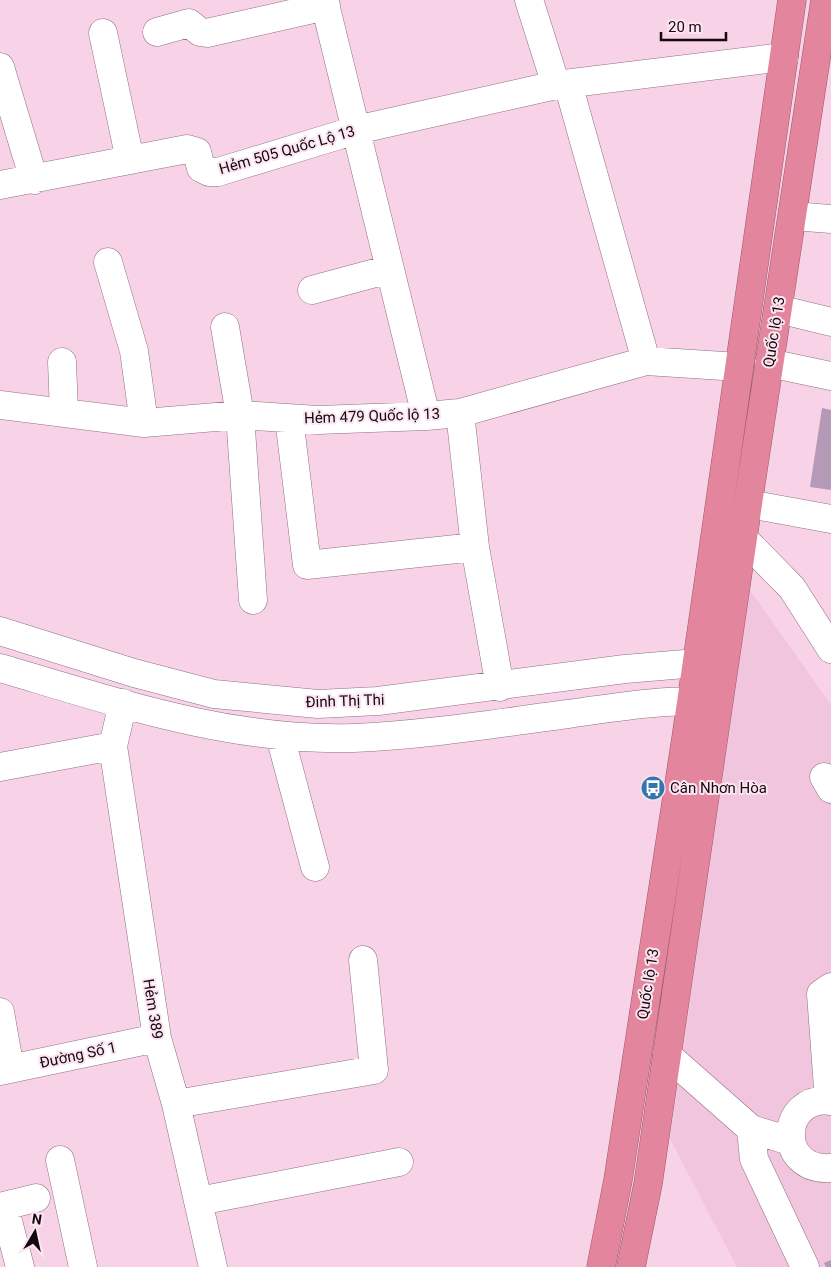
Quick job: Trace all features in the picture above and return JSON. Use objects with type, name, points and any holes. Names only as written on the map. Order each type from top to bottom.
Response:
[{"type":"highway","name":"Quốc lộ 13","points":[[600,1267],[618,1180],[697,662],[792,0]]},
{"type":"highway","name":"Quốc lộ 13","points":[[631,1267],[648,1184],[769,364],[825,0]]},
{"type":"street","points":[[529,0],[562,84],[646,361]]},
{"type":"street","points":[[156,32],[189,23],[200,32],[207,33],[325,3],[426,416]]},
{"type":"street","points":[[103,33],[130,160]]},
{"type":"street","name":"Hẻm 505 Quốc Lộ 13","points":[[0,185],[192,150],[197,152],[201,168],[209,172],[218,172],[356,130],[562,84],[784,58]]},
{"type":"street","points":[[0,67],[34,180]]},
{"type":"street","points":[[792,216],[831,218]]},
{"type":"street","points":[[108,262],[134,351],[144,423]]},
{"type":"street","points":[[312,290],[390,268]]},
{"type":"street","points":[[778,309],[831,322]]},
{"type":"street","points":[[225,327],[240,415],[253,600]]},
{"type":"street","name":"Hẻm 479 Quốc lộ 13","points":[[0,405],[144,423],[240,415],[318,420],[426,416],[460,413],[646,361],[739,367]]},
{"type":"street","points":[[62,362],[64,412]]},
{"type":"street","points":[[769,364],[831,376]]},
{"type":"street","points":[[460,413],[475,547],[500,687]]},
{"type":"street","points":[[289,418],[307,564],[475,547]]},
{"type":"street","points":[[749,504],[831,519]]},
{"type":"street","points":[[744,539],[792,588],[831,649]]},
{"type":"street","name":"Đinh Thị Thi","points":[[0,631],[134,673],[214,694],[253,700],[318,704],[378,701],[500,687],[626,669],[697,662]]},
{"type":"street","points":[[697,662],[725,663]]},
{"type":"street","points":[[0,668],[218,728],[280,736],[353,738],[398,735],[629,706],[691,701],[719,702]]},
{"type":"street","points":[[0,767],[113,746],[123,703]]},
{"type":"street","points":[[280,736],[316,867]]},
{"type":"street","name":"Hẻm 389","points":[[113,746],[157,1038],[176,1104],[200,1201],[213,1267]]},
{"type":"street","points":[[176,1104],[374,1070],[363,960]]},
{"type":"street","points":[[831,987],[821,994],[830,1101],[813,1102],[799,1111],[791,1124],[790,1141],[796,1154],[806,1164],[820,1169],[831,1168]]},
{"type":"street","points":[[0,1012],[5,1070]]},
{"type":"street","name":"Đường Số 1","points":[[5,1070],[157,1038]]},
{"type":"street","points":[[667,1055],[751,1128],[790,1141]]},
{"type":"street","points":[[751,1128],[754,1159],[804,1266]]},
{"type":"street","points":[[60,1160],[83,1267]]},
{"type":"street","points":[[200,1201],[399,1162]]},
{"type":"street","points":[[20,1267],[2,1206],[36,1198]]},
{"type":"shaded area","points":[[750,590],[831,705],[831,1267],[737,1267],[670,1139]]},
{"type":"building","points":[[822,408],[831,410],[831,490],[810,487]]},
{"type":"building","points":[[831,1260],[831,1267],[826,1267],[824,1263]]},
{"type":"place","name":"Cân Nhơn Hòa","points":[[653,788]]}]
